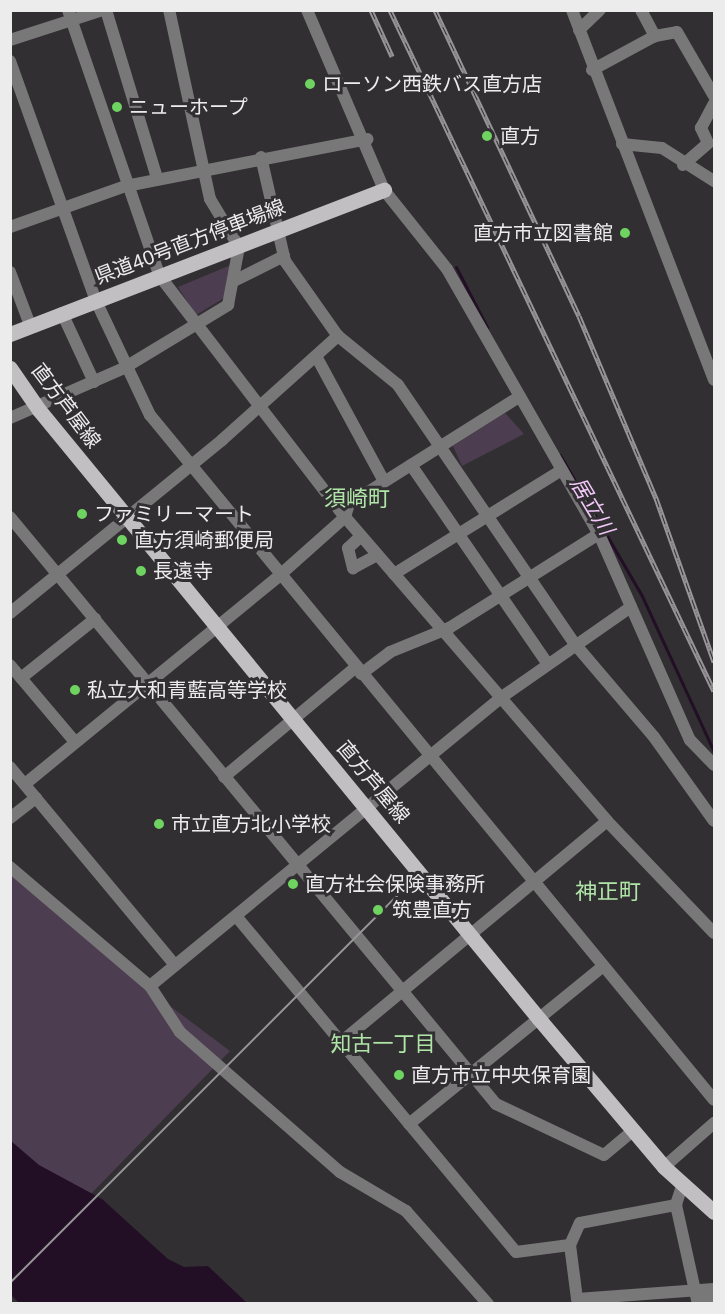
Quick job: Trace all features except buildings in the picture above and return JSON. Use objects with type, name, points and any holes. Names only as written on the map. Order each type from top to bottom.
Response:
[{"type":"main road","name":"県道40号直方停車場線","points":[[10,334],[384,190]]},
{"type":"main road","name":"直方芦屋線","points":[[10,368],[39,410],[539,1019],[664,1167],[682,1186],[714,1212]]},
{"type":"street","points":[[10,40],[70,14],[104,10],[157,178]]},
{"type":"street","points":[[10,418],[39,410],[124,368],[198,326],[228,305],[239,247],[210,199],[169,10]]},
{"type":"street","points":[[307,10],[367,139],[384,190],[447,269],[517,398],[599,534],[690,740],[714,765]]},
{"type":"street","points":[[572,10],[592,70],[655,216],[714,380]]},
{"type":"street","points":[[579,30],[600,10]]},
{"type":"street","points":[[641,10],[655,36]]},
{"type":"street","points":[[70,14],[126,186],[159,275],[257,407],[377,555],[499,699],[607,821],[714,933]]},
{"type":"street","points":[[592,70],[655,36],[677,32],[683,38],[714,96]]},
{"type":"street","points":[[10,61],[96,301],[124,368],[189,467],[714,1100]]},
{"type":"street","points":[[683,165],[708,143],[700,128],[714,104]]},
{"type":"street","points":[[10,227],[126,186],[157,178],[367,139]]},
{"type":"street","points":[[622,144],[653,145],[683,165],[714,180]]},
{"type":"street","points":[[261,157],[276,231],[284,255],[338,336],[398,384],[574,644],[654,737],[714,821]]},
{"type":"street","points":[[234,281],[284,255]]},
{"type":"street","points":[[10,272],[30,325]]},
{"type":"street","points":[[62,314],[94,382]]},
{"type":"street","points":[[10,613],[189,467],[338,336]]},
{"type":"street","points":[[316,356],[384,480]]},
{"type":"street","points":[[25,784],[280,575],[345,517],[349,504],[517,398]]},
{"type":"street","points":[[411,465],[547,663]]},
{"type":"street","points":[[394,574],[560,471]]},
{"type":"street","points":[[10,516],[297,867],[496,1104],[594,1153],[604,1155],[633,1131]]},
{"type":"street","points":[[224,777],[293,719],[359,670],[390,652],[442,632],[599,534]]},
{"type":"street","points":[[361,536],[348,548],[353,568],[377,555]]},
{"type":"street","points":[[150,986],[499,699],[574,644],[631,607]]},
{"type":"street","points":[[21,678],[94,619]]},
{"type":"street","points":[[10,665],[75,742]]},
{"type":"street","points":[[10,767],[175,965]]},
{"type":"street","points":[[10,818],[36,798]]},
{"type":"street","points":[[341,1042],[607,821]]},
{"type":"street","points":[[10,867],[150,986],[180,1032],[340,1172],[406,1211],[488,1304]]},
{"type":"street","points":[[236,916],[516,1252],[570,1245]]},
{"type":"street","points":[[409,1124],[602,967]]},
{"type":"street","points":[[664,1167],[714,1123]]},
{"type":"street","points":[[682,1186],[676,1205],[698,1298]]},
{"type":"street","points":[[676,1205],[580,1223],[570,1245],[577,1299],[616,1301],[698,1298],[714,1302]]},
{"type":"street","points":[[698,1298],[714,1289]]},
{"type":"shaded area","points":[[231,265],[224,298],[196,315],[178,287]]},
{"type":"shaded area","points":[[505,413],[524,434],[462,466],[453,446]]},
{"type":"shaded area","points":[[11,872],[138,982],[230,1051],[11,1276]]},
{"type":"shaded area","points":[[11,1141],[39,1165],[102,1199],[168,1259],[184,1267],[208,1266],[247,1303],[19,1303],[11,1295]]},
{"type":"waterway","name":"居立川","points":[[456,267],[487,327]]},
{"type":"waterway","name":"居立川","points":[[560,455],[642,596],[714,752]]},
{"type":"tram line","points":[[10,1283],[408,885]]},
{"type":"railway","points":[[371,10],[392,56]]},
{"type":"railway","points":[[390,10],[714,691]]},
{"type":"railway","points":[[435,10],[579,316],[656,498],[714,662]]},
{"type":"place","name":"ローソン西鉄バス直方店","points":[[310,84]]},
{"type":"place","name":"ニューホープ","points":[[117,107]]},
{"type":"place","name":"直方","points":[[487,136]]},
{"type":"place","name":"直方市立図書館","points":[[625,233]]},
{"type":"place","name":"ファミリーマート","points":[[82,514]]},
{"type":"place","name":"直方須崎郵便局","points":[[122,540]]},
{"type":"place","name":"長遠寺","points":[[141,571]]},
{"type":"place","name":"私立大和青藍高等学校","points":[[75,690]]},
{"type":"place","name":"市立直方北小学校","points":[[159,824]]},
{"type":"place","name":"直方社会保険事務所","points":[[293,884]]},
{"type":"place","name":"筑豊直方","points":[[378,910]]},
{"type":"place","name":"直方市立中央保育園","points":[[399,1075]]},
{"type":"district","name":"須崎町","points":[[357,499]]},
{"type":"district","name":"神正町","points":[[608,892]]},
{"type":"district","name":"知古一丁目","points":[[383,1044]]}]
